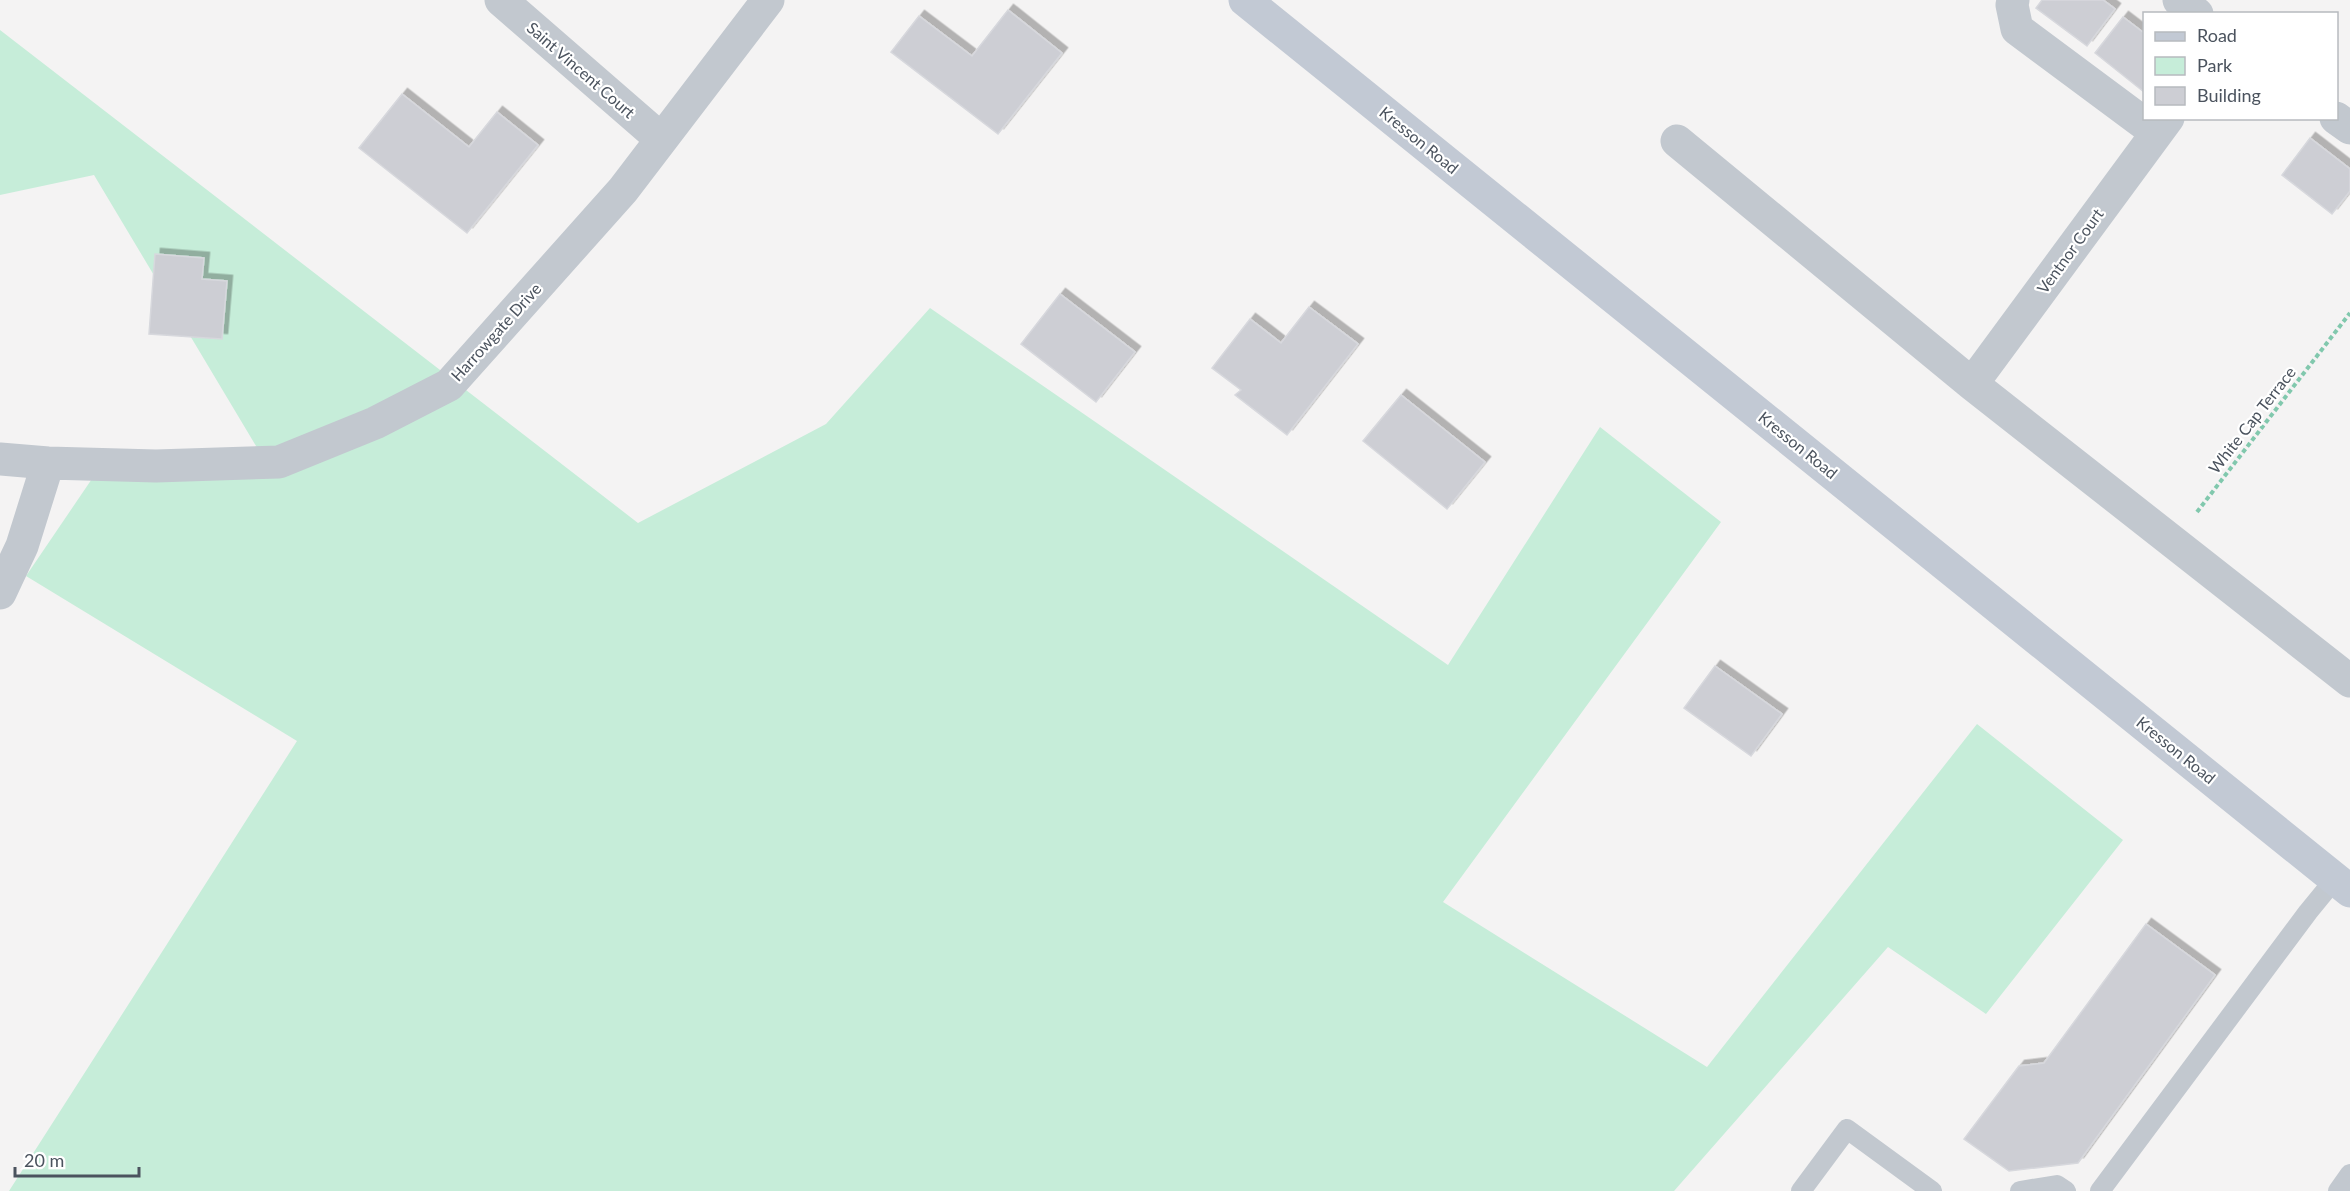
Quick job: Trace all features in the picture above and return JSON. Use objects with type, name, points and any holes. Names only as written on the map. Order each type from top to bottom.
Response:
[{"type":"street","name":"Saint Vincent Court","points":[[501,0],[661,140]]},
{"type":"street","name":"Harrowgate Drive","points":[[0,459],[48,463],[156,466],[279,462],[375,423],[448,385],[623,189],[768,0]]},
{"type":"street","name":"Kresson Road","points":[[1245,0],[2343,885]]},
{"type":"street","points":[[2013,0],[2017,28],[2143,113]]},
{"type":"street","points":[[2179,0],[2194,12]]},
{"type":"street","points":[[2338,119],[2350,128]]},
{"type":"street","name":"Ventnor Court","points":[[1972,384],[2163,126]]},
{"type":"street","points":[[1677,141],[1972,384],[2350,681]]},
{"type":"street","points":[[0,593],[22,546],[48,463]]},
{"type":"lane","points":[[2100,1191],[2308,912],[2343,885]]},
{"type":"lane","points":[[1801,1191],[1847,1129],[1932,1191]]},
{"type":"lane","points":[[2338,1191],[2350,1174]]},
{"type":"lane","points":[[2020,1191],[2057,1185],[2066,1191]]},
{"type":"path","name":"White Cap Terrace","points":[[2174,542],[2350,313]]},
{"type":"green space","points":[[0,30],[638,523],[826,424],[930,308],[1448,665],[1600,427],[1721,522],[1443,902],[1707,1067],[1977,724],[2123,840],[1986,1014],[1888,947],[1674,1191],[9,1191],[297,741],[26,576],[100,467],[268,466],[94,175],[0,195]]},
{"type":"building","points":[[2042,0],[2103,0],[2115,9],[2087,46],[2036,8]]},
{"type":"building","points":[[1008,10],[1062,53],[998,134],[891,52],[919,16],[972,56]]},
{"type":"building","points":[[2123,17],[2143,32],[2143,91],[2095,53]]},
{"type":"building","points":[[402,94],[469,147],[497,112],[538,145],[467,233],[359,148]]},
{"type":"building","points":[[2310,138],[2350,169],[2350,191],[2332,214],[2282,175]]},
{"type":"building","points":[[155,254],[204,258],[202,279],[227,281],[222,339],[149,334]]},
{"type":"building","points":[[1060,294],[1135,352],[1096,402],[1021,344]]},
{"type":"building","points":[[1309,307],[1358,344],[1287,435],[1235,395],[1241,390],[1212,368],[1250,319],[1281,343]]},
{"type":"building","points":[[1401,395],[1485,462],[1447,509],[1363,441]]},
{"type":"building","points":[[1715,666],[1782,714],[1751,756],[1684,708]]},
{"type":"building","points":[[2146,924],[2215,975],[2078,1163],[2009,1171],[1964,1139],[2019,1066],[2044,1063]]}]
